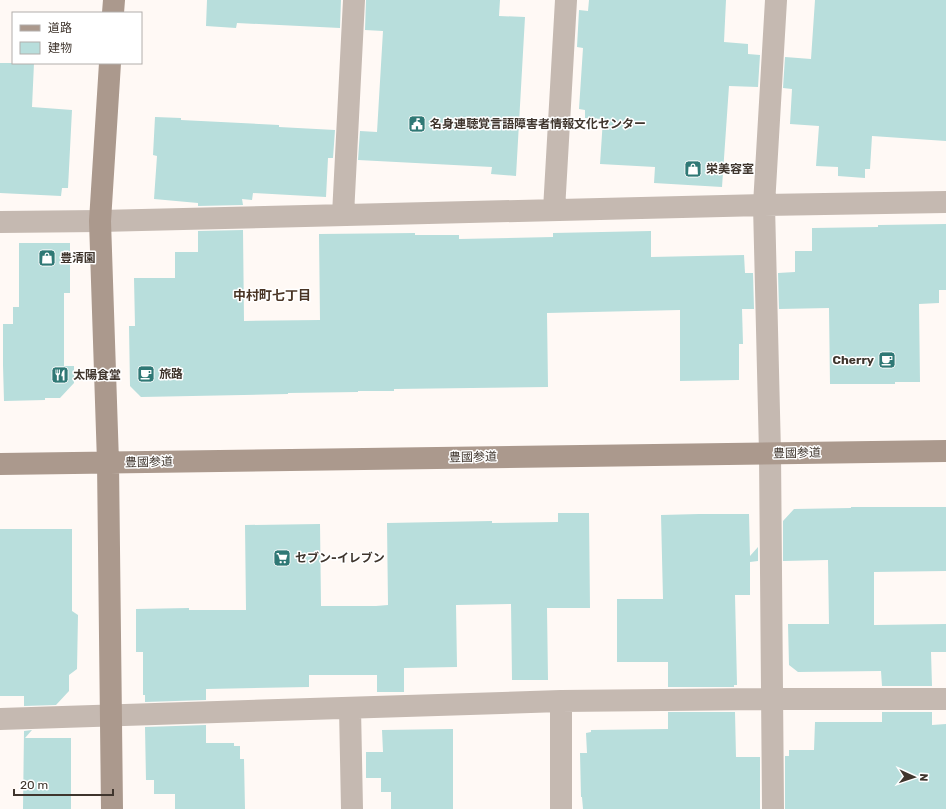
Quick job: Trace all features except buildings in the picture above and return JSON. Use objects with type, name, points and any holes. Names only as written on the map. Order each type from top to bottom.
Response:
[{"type":"street","points":[[113,12],[114,0]]},
{"type":"street","points":[[343,215],[354,0]]},
{"type":"street","points":[[554,210],[566,0]]},
{"type":"street","points":[[773,809],[770,453],[764,205],[776,0]]},
{"type":"street","points":[[110,64],[100,221],[108,462],[112,809]]},
{"type":"street","points":[[0,222],[946,202]]},
{"type":"street","name":"豊國参道","points":[[0,464],[946,450]]},
{"type":"street","points":[[0,719],[561,702],[772,699],[946,699]]},
{"type":"street","points":[[561,702],[561,809]]},
{"type":"street","points":[[350,708],[352,809]]},
{"type":"place","name":"名身連聴覚言語障害者情報文化センター","points":[[417,124]]},
{"type":"place","name":"栄美容室","points":[[693,169]]},
{"type":"place","name":"豊清園","points":[[47,258]]},
{"type":"place","name":"Cherry","points":[[887,360]]},
{"type":"place","name":"旅路","points":[[146,374]]},
{"type":"place","name":"太陽食堂","points":[[60,375]]},
{"type":"place","name":"セブン-イレブン","points":[[282,558]]},
{"type":"district","name":"中村町七丁目","points":[[272,295]]}]
